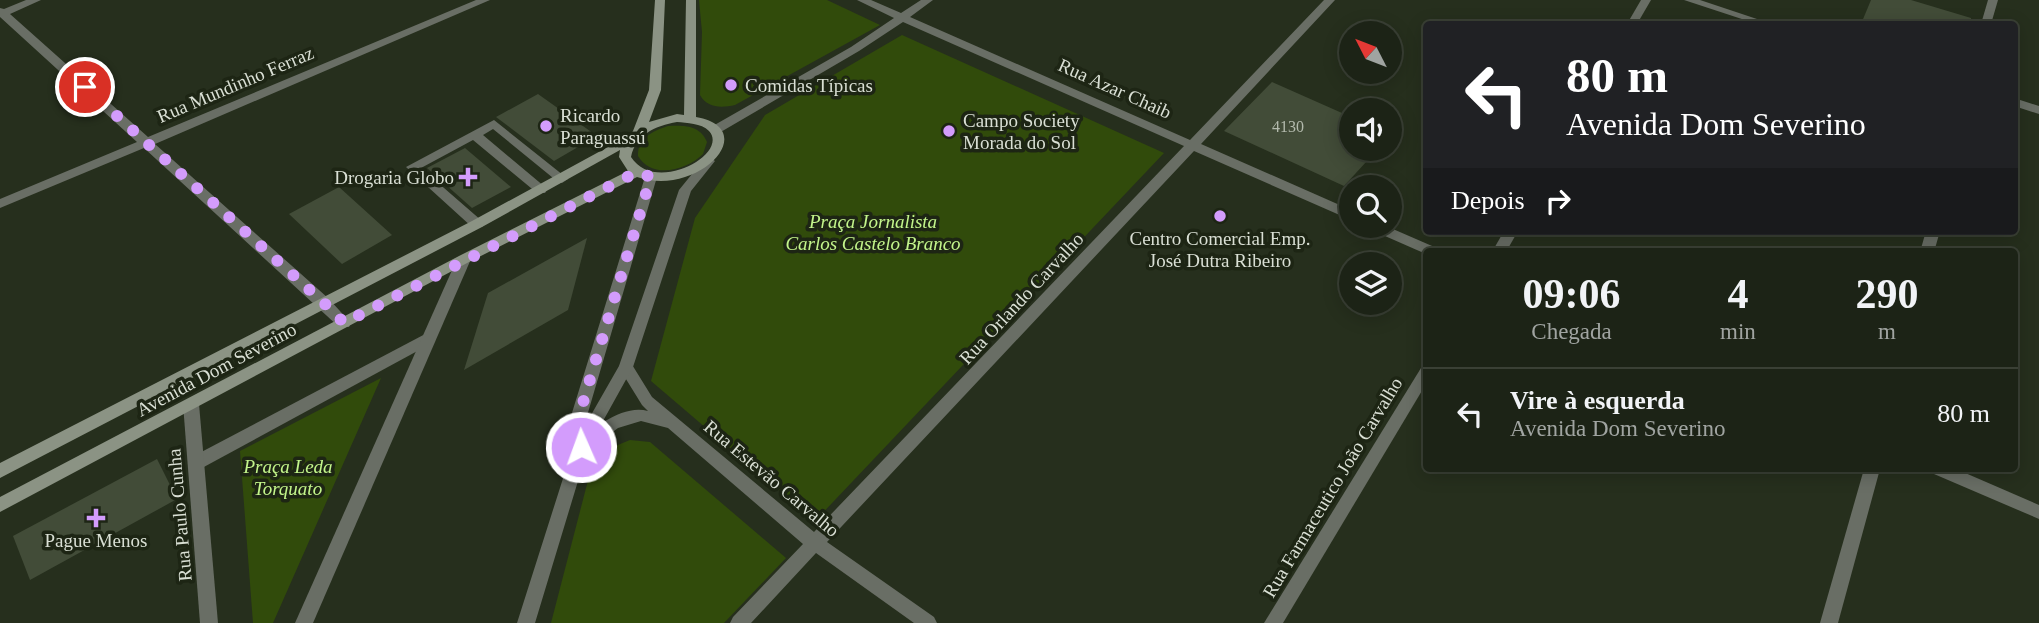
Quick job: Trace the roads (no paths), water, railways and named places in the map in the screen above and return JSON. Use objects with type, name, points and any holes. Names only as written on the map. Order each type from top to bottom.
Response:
[{"type":"main road","points":[[635,135],[663,120],[690,118],[715,130],[718,148],[709,161],[682,175],[651,177],[637,172],[625,157],[655,90],[660,0]]},
{"type":"main road","points":[[690,118],[691,0]]},
{"type":"main road","name":"Avenida Dom Severino","points":[[0,471],[477,224],[562,179],[635,135]]},
{"type":"main road","name":"Avenida Dom Severino","points":[[0,505],[464,259],[637,172]]},
{"type":"street","points":[[36,0],[1,13],[344,323]]},
{"type":"street","points":[[446,0],[462,10]]},
{"type":"street","name":"Rua Mundinho Ferraz","points":[[0,204],[485,0]]},
{"type":"street","name":"Rua Azar Chaib","points":[[862,0],[1339,210]]},
{"type":"street","points":[[715,130],[904,18],[928,0]]},
{"type":"street","name":"Rua Orlando Carvalho","points":[[739,623],[1330,0]]},
{"type":"street","points":[[1634,21],[1646,0]]},
{"type":"street","points":[[1689,0],[1757,21]]},
{"type":"street","points":[[1987,21],[1993,0]]},
{"type":"street","points":[[2018,103],[2039,110]]},
{"type":"street","points":[[477,224],[412,167],[494,124],[562,179]]},
{"type":"street","points":[[474,134],[541,190]]},
{"type":"street","points":[[526,623],[581,447],[626,367],[685,190],[709,161]]},
{"type":"street","points":[[581,447],[579,416],[651,177]]},
{"type":"street","points":[[1402,238],[1425,248]]},
{"type":"street","points":[[304,623],[464,259]]},
{"type":"street","points":[[196,463],[429,338]]},
{"type":"street","points":[[626,367],[646,401],[674,423]]},
{"type":"street","name":"Rua Farmaceutico João Carvalho","points":[[1273,623],[1423,377]]},
{"type":"street","name":"Rua Paulo Cunha","points":[[191,404],[209,623]]},
{"type":"street","name":"Rua Estevão Carvalho","points":[[581,447],[613,423],[640,415],[674,423],[816,544],[928,623]]},
{"type":"street","points":[[1829,623],[1871,472]]},
{"type":"street","points":[[1947,472],[2039,512]]},
{"type":"place","name":"Comidas Típicas","points":[[731,85]]},
{"type":"place","name":"Ricardo Paraguassú","points":[[546,126]]},
{"type":"place","name":"Campo Society Morada do Sol","points":[[949,131]]},
{"type":"place","name":"Drogaria Globo","points":[[468,177]]},
{"type":"place","name":"Centro Comercial Emp. José Dutra Ribeiro","points":[[1220,216]]},
{"type":"place","name":"Pague Menos","points":[[96,518]]},
{"type":"park label","name":"Praça Jornalista Carlos Castelo Branco","points":[[873,232]]},
{"type":"park label","name":"Praça Leda Torquato","points":[[288,477]]}]
